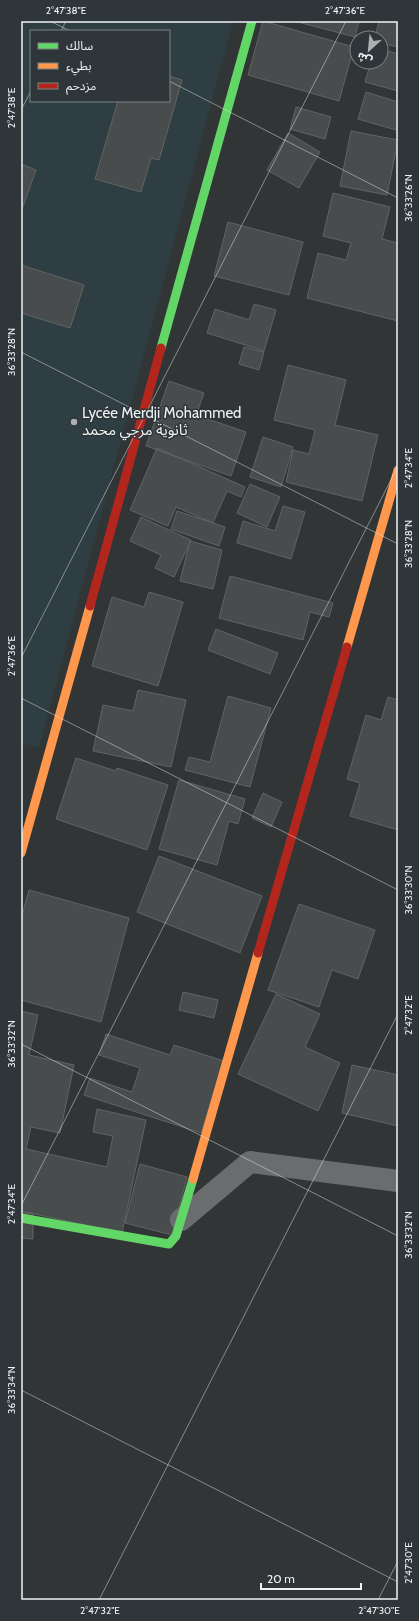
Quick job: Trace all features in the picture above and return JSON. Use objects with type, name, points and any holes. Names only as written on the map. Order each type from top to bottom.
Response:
[{"type":"street","points":[[21,853],[252,21]]},
{"type":"street","points":[[21,1218],[169,1244],[176,1236],[398,470]]},
{"type":"street","points":[[181,1220],[250,1162],[398,1181]]},
{"type":"shaded area","name":"Lycée Merdji Mohammed ثانوية مرجي محمد","points":[[21,21],[233,21],[39,748],[21,743]]},
{"type":"building","points":[[263,21],[349,46],[349,65],[339,101],[248,75]]},
{"type":"building","points":[[294,21],[359,21],[357,30],[349,30],[349,35]]},
{"type":"building","points":[[379,21],[398,21],[398,47],[389,45],[389,30],[377,30]]},
{"type":"building","points":[[389,51],[398,54],[398,91],[365,82],[369,70],[389,70]]},
{"type":"building","points":[[170,76],[182,80],[159,160],[151,158],[141,192],[95,179],[118,102],[170,102]]},
{"type":"building","points":[[366,92],[398,102],[398,124],[396,130],[358,119]]},
{"type":"building","points":[[296,107],[331,117],[325,139],[290,129]]},
{"type":"building","points":[[351,131],[398,140],[387,195],[340,186]]},
{"type":"building","points":[[288,133],[320,152],[299,188],[267,170]]},
{"type":"building","points":[[21,164],[36,170],[21,212]]},
{"type":"building","points":[[333,193],[390,207],[382,239],[398,243],[398,321],[307,298],[318,253],[346,260],[351,243],[323,236]]},
{"type":"building","points":[[228,222],[303,242],[289,295],[214,276]]},
{"type":"building","points":[[21,265],[84,285],[70,328],[21,313]]},
{"type":"building","points":[[254,304],[276,310],[264,351],[207,333],[215,309],[249,320]]},
{"type":"building","points":[[244,347],[264,352],[259,370],[239,364]]},
{"type":"building","points":[[288,365],[346,380],[335,425],[378,435],[362,501],[286,482],[293,450],[309,454],[315,430],[274,420]]},
{"type":"building","points":[[169,381],[204,393],[196,415],[246,432],[231,476],[146,446]]},
{"type":"building","points":[[263,437],[293,447],[281,487],[250,477]]},
{"type":"building","points":[[157,448],[245,487],[241,497],[227,491],[213,523],[176,507],[168,526],[130,510]]},
{"type":"building","points":[[250,484],[280,497],[267,527],[237,513]]},
{"type":"building","points":[[283,506],[305,512],[291,559],[237,543],[243,521],[275,531]]},
{"type":"building","points":[[177,511],[225,527],[219,546],[171,529]]},
{"type":"building","points":[[141,517],[191,540],[174,577],[155,568],[161,555],[130,541]]},
{"type":"building","points":[[190,541],[222,550],[213,589],[180,581]]},
{"type":"building","points":[[230,576],[333,603],[329,617],[310,612],[303,640],[219,618]]},
{"type":"building","points":[[149,592],[183,602],[158,686],[92,666],[112,597],[144,607]]},
{"type":"building","points":[[216,629],[278,653],[270,674],[208,650]]},
{"type":"building","points":[[138,690],[186,700],[171,767],[93,751],[103,705],[133,711]]},
{"type":"building","points":[[228,696],[271,708],[250,787],[185,770],[189,757],[210,762]]},
{"type":"building","points":[[388,697],[398,700],[398,830],[350,816],[360,783],[347,779],[366,715],[381,720]]},
{"type":"building","points":[[76,758],[116,771],[117,768],[168,785],[147,850],[56,819]]},
{"type":"building","points":[[179,780],[245,799],[238,824],[229,821],[217,865],[159,849]]},
{"type":"building","points":[[263,793],[282,802],[271,827],[252,818]]},
{"type":"building","points":[[159,856],[262,896],[240,953],[137,912]]},
{"type":"building","points":[[29,890],[129,918],[101,1022],[21,1000],[21,919]]},
{"type":"building","points":[[299,904],[375,930],[358,979],[332,970],[319,1007],[268,990]]},
{"type":"building","points":[[183,992],[218,1000],[214,1018],[179,1010]]},
{"type":"building","points":[[276,994],[320,1014],[305,1047],[340,1063],[318,1111],[238,1074]]},
{"type":"building","points":[[21,1011],[38,1015],[29,1055],[74,1065],[60,1133],[31,1127],[26,1149],[107,1167],[113,1136],[93,1132],[97,1109],[146,1120],[122,1233],[21,1211]]},
{"type":"building","points":[[106,1034],[170,1055],[174,1045],[224,1061],[201,1133],[84,1095],[90,1078],[132,1092],[140,1068],[99,1055]]},
{"type":"building","points":[[352,1065],[398,1075],[398,1126],[342,1113]]},
{"type":"building","points":[[140,1164],[187,1177],[172,1235],[125,1223]]},
{"type":"building","points":[[21,1213],[33,1213],[33,1239],[21,1238]]},
{"type":"traffic: fast","points":[[161,348],[252,21]]},
{"type":"traffic: fast","points":[[21,1218],[169,1244],[176,1236],[193,1179]]},
{"type":"traffic: slow","points":[[347,647],[398,470]]},
{"type":"traffic: slow","points":[[21,853],[90,606]]},
{"type":"traffic: slow","points":[[193,1179],[258,953]]},
{"type":"traffic: jam","points":[[90,606],[161,348]]},
{"type":"traffic: jam","points":[[258,953],[347,647]]},
{"type":"place","name":"Lycée Merdji Mohammed ثانوية مرجي محمد","points":[[74,422]]}]
